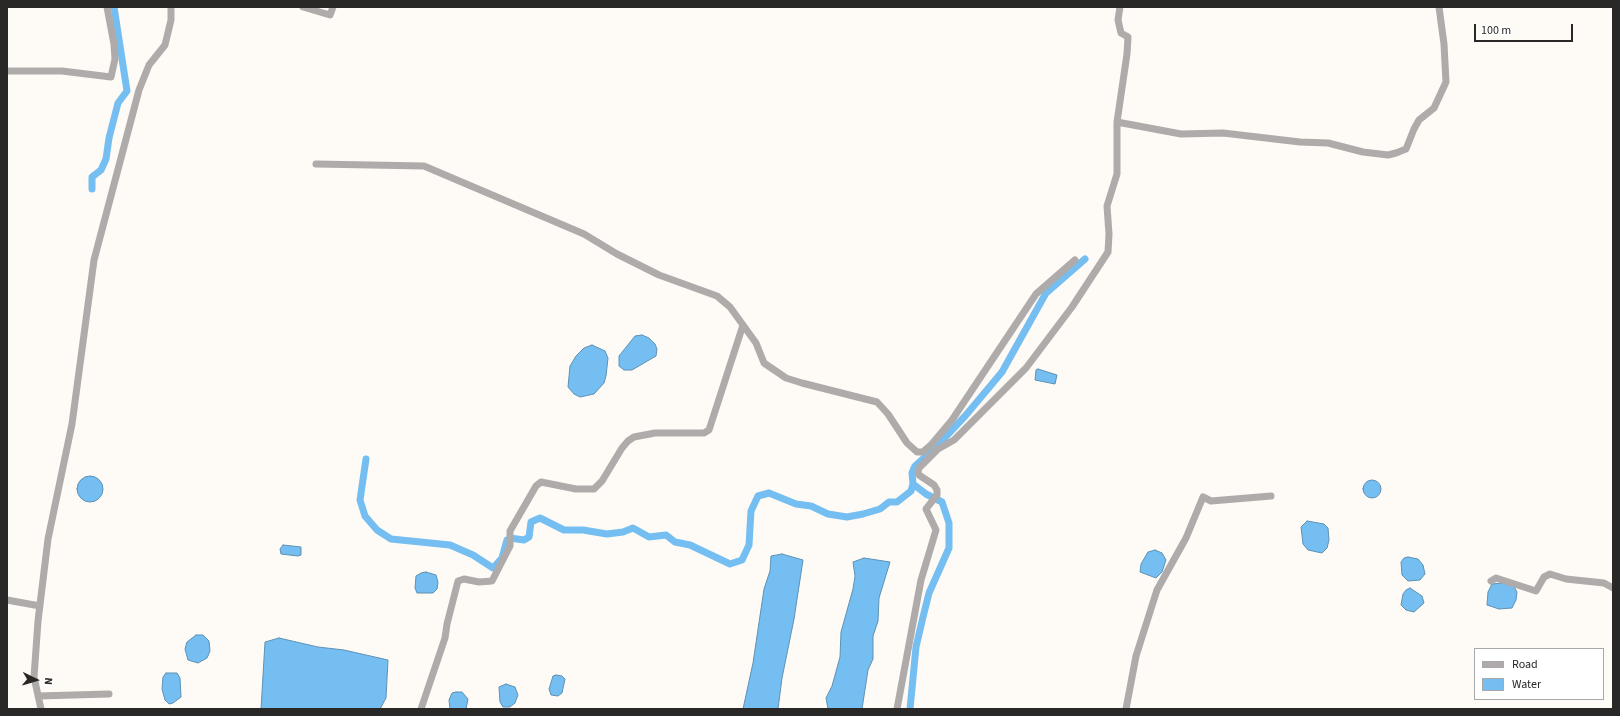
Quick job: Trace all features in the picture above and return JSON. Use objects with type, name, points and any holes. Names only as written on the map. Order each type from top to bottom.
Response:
[{"type":"street","points":[[7,71],[62,71],[111,77],[115,59],[114,44],[107,7]]},
{"type":"street","points":[[41,709],[34,677],[40,606],[48,539],[72,424],[94,260],[139,90],[149,65],[165,46],[171,20],[171,7]]},
{"type":"street","points":[[303,7],[330,15],[334,7]]},
{"type":"street","points":[[897,709],[921,580],[936,530],[926,509],[937,495],[937,490],[934,485],[919,475],[919,468],[938,450],[954,440],[1026,368],[1072,307],[1108,252],[1109,234],[1107,206],[1117,174],[1117,122],[1128,37],[1121,33],[1118,20],[1120,7]]},
{"type":"street","points":[[1117,122],[1181,134],[1223,133],[1300,142],[1328,143],[1363,152],[1388,155],[1396,153],[1406,148],[1416,124],[1434,108],[1446,82],[1444,44],[1439,7]]},
{"type":"street","points":[[316,164],[424,166],[584,234],[617,254],[659,275],[717,296],[730,307],[756,343],[764,362],[786,378],[877,402],[888,414],[912,449],[920,452],[931,446],[952,420],[1036,294],[1074,260]]},
{"type":"street","points":[[421,709],[445,638],[458,581],[464,580],[479,582],[492,580],[510,546],[510,531],[536,486],[541,482],[576,489],[594,490],[602,481],[622,448],[634,437],[655,433],[704,433],[709,430],[743,325]]},
{"type":"street","points":[[1126,709],[1136,656],[1157,590],[1186,538],[1203,498],[1211,501],[1271,496]]},
{"type":"street","points":[[1491,581],[1496,578],[1536,591],[1544,577],[1550,574],[1566,579],[1604,584],[1613,588]]},
{"type":"street","points":[[7,600],[40,606]]},
{"type":"street","points":[[38,696],[109,694]]},
{"type":"water","points":[[642,335],[649,338],[655,344],[657,349],[656,356],[632,370],[624,370],[619,366],[619,356],[635,336]]},
{"type":"water","points":[[592,345],[605,351],[608,358],[606,376],[604,383],[594,394],[580,397],[574,394],[568,387],[570,366],[576,356],[584,348]]},
{"type":"water","points":[[1038,369],[1057,375],[1055,384],[1035,380],[1036,370]]},
{"type":"water","points":[[90,476],[99,480],[103,489],[99,498],[90,502],[81,498],[77,489],[81,480]]},
{"type":"water","points":[[1368,480],[1376,480],[1381,485],[1379,496],[1376,498],[1368,498],[1363,493],[1363,485]]},
{"type":"water","points":[[1307,521],[1324,524],[1328,528],[1329,540],[1327,548],[1322,553],[1308,550],[1303,544],[1301,527]]},
{"type":"water","points":[[283,545],[301,547],[301,555],[281,554],[280,549]]},
{"type":"water","points":[[1155,550],[1162,553],[1166,560],[1162,572],[1156,578],[1140,572],[1141,564],[1148,552]]},
{"type":"water","points":[[782,554],[803,560],[778,709],[743,709],[753,663],[764,589],[770,571],[771,556]]},
{"type":"water","points":[[1408,557],[1418,559],[1423,565],[1425,574],[1420,580],[1408,581],[1402,575],[1401,562],[1404,558]]},
{"type":"water","points":[[864,558],[890,562],[879,598],[878,621],[873,636],[873,659],[868,670],[862,709],[828,709],[826,698],[832,686],[840,657],[841,632],[853,589],[855,576],[853,562]]},
{"type":"water","points":[[426,572],[436,575],[438,582],[437,589],[433,593],[417,593],[415,588],[416,576]]},
{"type":"water","points":[[1501,583],[1513,585],[1517,592],[1516,600],[1512,608],[1499,609],[1487,605],[1488,592],[1492,584]]},
{"type":"water","points":[[1410,588],[1422,596],[1424,603],[1414,612],[1406,610],[1401,605],[1403,594]]},
{"type":"water","points":[[196,635],[203,635],[209,641],[210,651],[207,658],[198,663],[188,660],[185,649],[187,642]]},
{"type":"water","points":[[279,638],[388,660],[386,698],[380,709],[261,709],[265,642]]},
{"type":"water","points":[[166,673],[177,673],[180,678],[181,697],[169,704],[165,700],[162,689],[163,677]]},
{"type":"water","points":[[553,676],[562,676],[565,679],[562,693],[558,696],[551,695],[549,689]]},
{"type":"water","points":[[506,684],[515,687],[518,695],[515,703],[510,707],[503,707],[500,702],[499,687]]},
{"type":"water","points":[[462,692],[468,699],[466,709],[450,709],[449,700],[452,693]]},
{"type":"waterway","points":[[92,189],[92,177],[101,170],[106,159],[109,138],[118,103],[127,91],[114,7]]},
{"type":"waterway","points":[[510,538],[524,540],[529,537],[531,522],[540,518],[564,530],[583,530],[607,534],[623,532],[633,528],[649,537],[666,535],[675,542],[690,545],[730,564],[742,560],[749,545],[751,511],[758,496],[769,493],[796,504],[811,506],[828,514],[847,517],[880,509],[889,502],[897,502],[911,491],[913,484],[912,473],[915,466],[937,446],[966,415],[1002,372],[1046,293],[1085,259]]},
{"type":"waterway","points":[[366,459],[360,500],[365,516],[377,530],[391,539],[450,545],[473,555],[493,568],[502,558],[507,540]]},
{"type":"waterway","points":[[910,709],[916,647],[923,617],[929,593],[949,548],[949,523],[942,502],[926,494],[913,484]]}]
